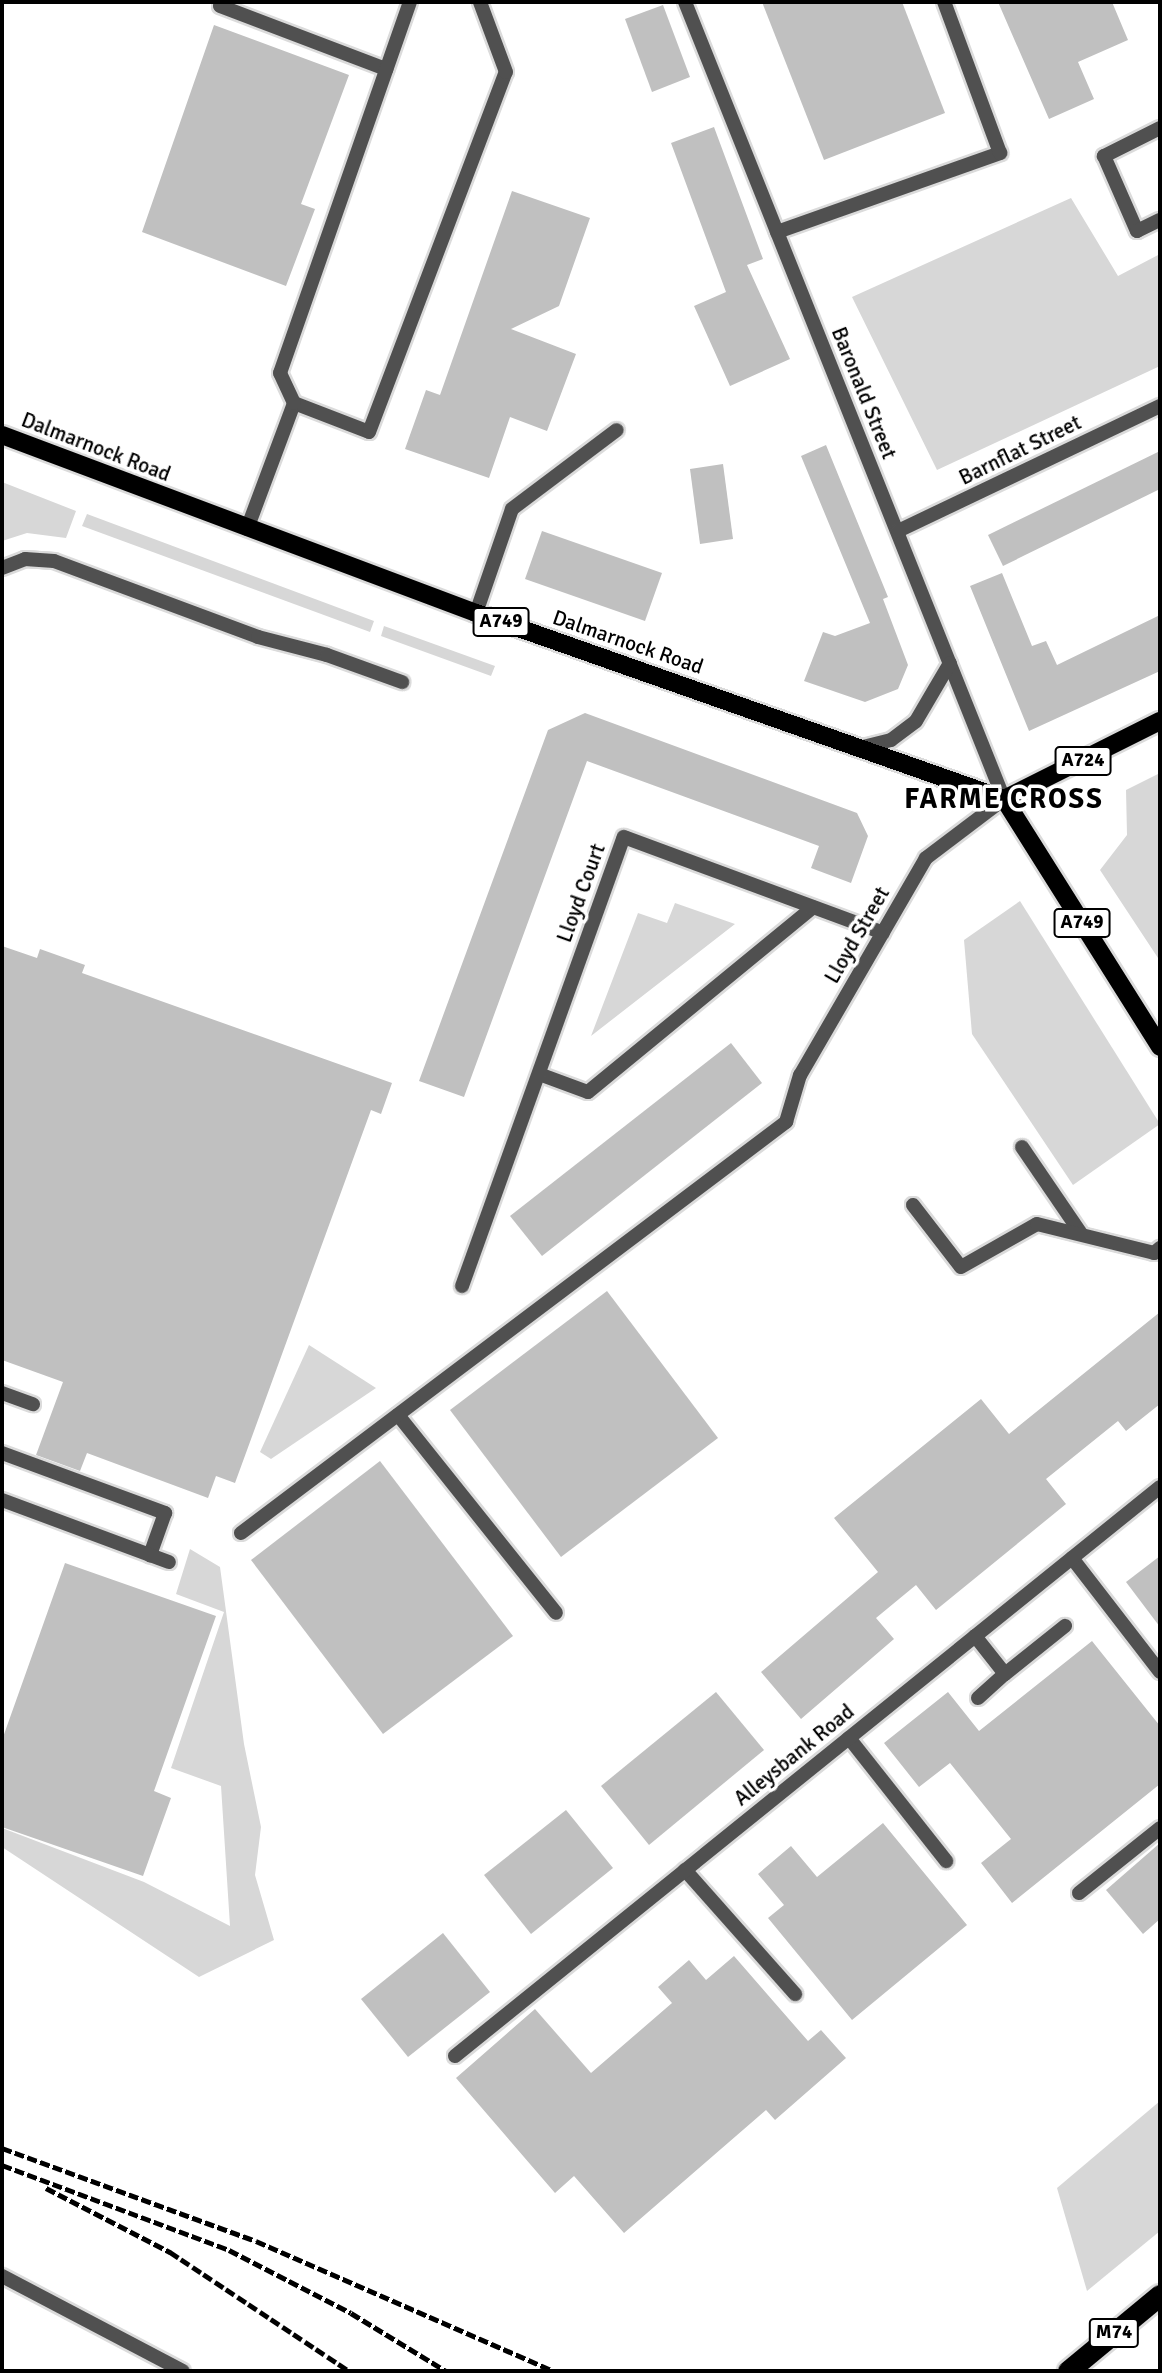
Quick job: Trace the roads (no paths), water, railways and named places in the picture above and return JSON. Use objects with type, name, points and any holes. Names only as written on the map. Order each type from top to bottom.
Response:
[{"type":"highway","name":"M74","points":[[1068,2371],[1160,2295]]},
{"type":"main road","name":"Dalmarnock Road","points":[[2,435],[476,613],[1004,799]]},
{"type":"main road","name":"A724","points":[[1004,799],[1160,721]]},
{"type":"main road","name":"A749","points":[[1004,799],[1160,1047]]},
{"type":"street","points":[[222,2],[220,6],[386,69]]},
{"type":"street","points":[[247,529],[294,403],[281,373],[410,2]]},
{"type":"street","points":[[294,403],[369,432],[506,72],[480,2]]},
{"type":"street","name":"Baronald Street","points":[[685,2],[1004,799]]},
{"type":"street","points":[[777,232],[1000,153],[944,2]]},
{"type":"street","points":[[1160,128],[1104,156],[1137,231],[1160,220]]},
{"type":"street","name":"Barnflat Street","points":[[898,531],[1160,406]]},
{"type":"street","points":[[476,613],[512,509],[617,430]]},
{"type":"street","points":[[3,566],[25,559],[54,561],[258,637],[327,654],[402,682]]},
{"type":"street","points":[[858,748],[891,740],[906,731],[928,709],[950,663]]},
{"type":"street","name":"Lloyd Street","points":[[398,1415],[786,1122],[800,1075],[926,858],[1004,799]]},
{"type":"street","name":"Lloyd Court","points":[[461,1286],[624,838],[883,933]]},
{"type":"street","points":[[539,1074],[588,1092],[813,907]]},
{"type":"street","points":[[1022,1147],[1080,1232]]},
{"type":"street","points":[[913,1205],[961,1267],[1037,1224],[1080,1232],[1154,1253],[1160,1248]]},
{"type":"street","points":[[2,1393],[33,1404]]},
{"type":"street","points":[[241,1533],[398,1415],[556,1613]]},
{"type":"street","points":[[2,1453],[165,1513],[150,1555]]},
{"type":"street","name":"Alleysbank Road","points":[[455,2056],[1160,1487]]},
{"type":"street","points":[[2,1500],[169,1562]]},
{"type":"street","points":[[1072,1558],[1160,1672]]},
{"type":"street","points":[[978,1698],[1065,1626]]},
{"type":"street","points":[[975,1636],[1005,1674]]},
{"type":"street","points":[[849,1738],[947,1861]]},
{"type":"street","points":[[1079,1893],[1160,1828]]},
{"type":"street","points":[[685,1870],[795,1994]]},
{"type":"street","points":[[2,2276],[183,2371]]},
{"type":"railway","points":[[2,2148],[256,2241],[553,2371]]},
{"type":"railway","points":[[2,2165],[229,2250],[351,2313],[446,2371]]},
{"type":"railway","points":[[46,2188],[170,2252],[349,2371]]},
{"type":"district","name":"FARME CROSS","points":[[1004,799]]}]
